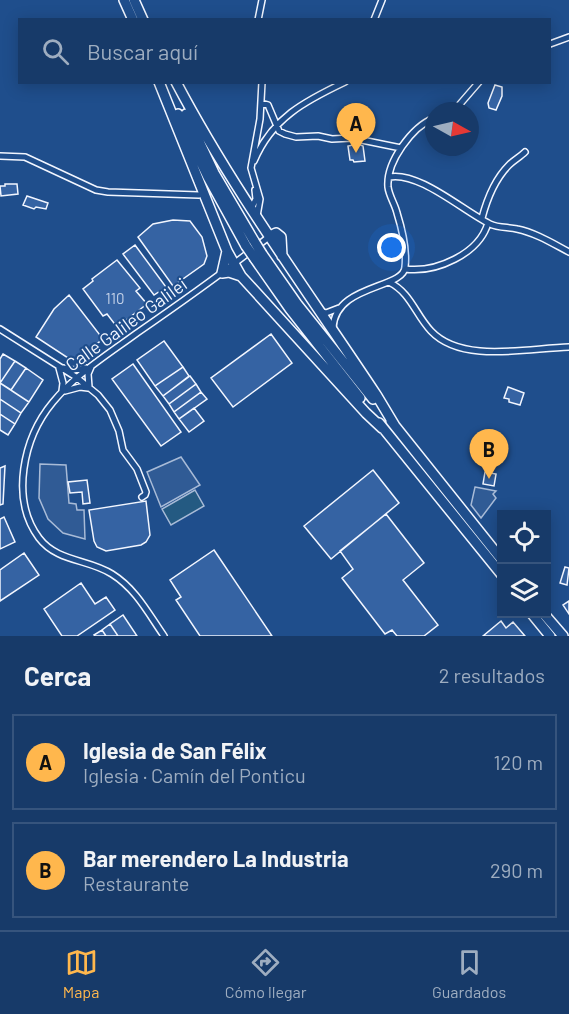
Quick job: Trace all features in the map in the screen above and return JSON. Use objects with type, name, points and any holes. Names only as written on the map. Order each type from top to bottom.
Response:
[{"type":"highway","points":[[124,0],[132,18]]},
{"type":"highway","points":[[134,0],[142,18]]},
{"type":"highway","points":[[162,84],[203,194],[227,251],[236,263],[241,276],[382,428]]},
{"type":"highway","points":[[162,84],[208,177],[290,309],[382,428],[497,570]]},
{"type":"highway","points":[[175,84],[214,173],[250,244]]},
{"type":"highway","points":[[175,84],[257,218],[270,236],[276,233],[281,237],[282,256],[395,426]]},
{"type":"highway","points":[[227,251],[222,273],[229,272],[241,276]]},
{"type":"highway","points":[[258,256],[497,555]]},
{"type":"highway","points":[[535,618],[550,636]]},
{"type":"highway","points":[[547,618],[563,636]]},
{"type":"street","points":[[258,18],[262,0]]},
{"type":"street","points":[[375,18],[382,0]]},
{"type":"street","points":[[551,43],[569,37]]},
{"type":"street","points":[[251,209],[256,199],[251,168],[262,84]]},
{"type":"street","points":[[251,168],[262,144],[277,126],[301,104],[341,84]]},
{"type":"street","points":[[462,102],[477,84]]},
{"type":"street","points":[[261,103],[268,105],[281,133],[296,137],[351,138],[401,148]]},
{"type":"street","points":[[326,319],[361,292],[399,277],[405,269],[399,222],[389,189],[389,177],[394,160],[401,148],[414,130],[425,123]]},
{"type":"street","points":[[405,269],[418,270],[461,256],[481,237],[492,189],[510,163],[525,152]]},
{"type":"street","points":[[0,156],[25,157],[96,190],[203,194]]},
{"type":"street","points":[[389,177],[409,178],[485,221],[534,234],[569,252]]},
{"type":"street","points":[[255,186],[260,199],[257,218]]},
{"type":"street","name":"Calle Galileo Galilei","points":[[164,636],[133,590],[111,573],[63,556],[42,542],[26,515],[24,484],[30,444],[46,411],[75,378],[236,263],[270,236]]},
{"type":"street","points":[[389,282],[399,287],[407,296],[434,334],[457,347],[485,352],[569,346]]},
{"type":"street","points":[[326,319],[326,313],[341,308]]},
{"type":"street","points":[[0,329],[98,395],[110,410],[119,430],[123,450],[137,469],[146,492],[146,495],[142,497]]},
{"type":"street","points":[[58,367],[80,370],[92,366]]},
{"type":"street","points":[[90,388],[88,374],[92,366]]},
{"type":"street","points":[[58,367],[62,373],[62,392],[80,387],[90,388]]},
{"type":"shaded area","points":[[181,457],[200,485],[161,507],[147,472]]},
{"type":"shaded area","points":[[40,464],[66,465],[69,503],[76,504],[77,510],[84,510],[85,539],[63,533],[48,519],[39,498]]},
{"type":"shaded area","points":[[475,487],[496,491],[493,494],[496,498],[481,518],[471,505]]},
{"type":"shaded area","points":[[195,490],[204,506],[171,525],[162,509]]},
{"type":"building","points":[[495,85],[502,87],[502,96],[496,110],[489,108],[488,103]]},
{"type":"building","points":[[358,144],[363,146],[365,161],[354,162],[350,160],[348,146]]},
{"type":"building","points":[[5,184],[17,184],[18,194],[1,196],[0,186],[5,186]]},
{"type":"building","points":[[27,196],[48,203],[46,209],[36,207],[34,209],[23,205]]},
{"type":"building","points":[[173,220],[190,221],[202,237],[207,256],[204,264],[173,286],[138,237],[153,224]]},
{"type":"building","points":[[135,245],[166,287],[154,295],[123,254]]},
{"type":"building","points":[[117,260],[140,288],[136,291],[147,304],[117,327],[107,314],[103,316],[83,289]]},
{"type":"building","points":[[69,295],[103,339],[79,357],[73,358],[68,358],[36,337],[54,309]]},
{"type":"building","points":[[271,334],[292,363],[233,407],[211,378]]},
{"type":"building","points":[[164,341],[183,367],[155,386],[137,360]]},
{"type":"building","points":[[3,354],[15,361],[0,383],[0,359]]},
{"type":"building","points":[[15,361],[26,368],[11,390],[0,383]]},
{"type":"building","points":[[133,364],[181,432],[161,446],[112,379]]},
{"type":"building","points":[[183,367],[189,376],[163,396],[155,386]]},
{"type":"building","points":[[26,368],[43,380],[29,402],[11,390]]},
{"type":"building","points":[[190,376],[196,384],[169,404],[163,396]]},
{"type":"building","points":[[0,383],[29,402],[21,413],[0,399]]},
{"type":"building","points":[[196,384],[201,392],[174,412],[169,404]]},
{"type":"building","points":[[508,387],[524,393],[520,405],[504,398]]},
{"type":"building","points":[[201,392],[207,399],[179,419],[174,412]]},
{"type":"building","points":[[0,399],[21,413],[15,424],[0,414]]},
{"type":"building","points":[[194,408],[204,421],[189,432],[179,419]]},
{"type":"building","points":[[0,414],[15,424],[8,435],[0,430]]},
{"type":"building","points":[[5,466],[3,504],[0,505],[0,468]]},
{"type":"building","points":[[373,470],[399,503],[331,559],[304,526]]},
{"type":"building","points":[[485,472],[496,474],[494,486],[483,484]]},
{"type":"building","points":[[87,480],[90,503],[83,504],[82,492],[70,493],[68,482]]},
{"type":"building","points":[[146,501],[150,535],[146,542],[141,545],[106,551],[97,547],[89,510]]},
{"type":"building","points":[[386,514],[424,563],[403,580],[438,625],[424,636],[397,636],[392,630],[385,634],[342,578],[353,569],[340,551]]},
{"type":"building","points":[[4,517],[15,542],[0,549],[0,519]]},
{"type":"building","points":[[214,550],[272,636],[200,636],[176,600],[181,597],[170,580]]},
{"type":"building","points":[[24,553],[39,575],[0,601],[0,570]]},
{"type":"building","points":[[565,567],[569,568],[567,585],[560,583]]},
{"type":"building","points":[[81,583],[95,604],[106,597],[115,610],[77,636],[62,636],[44,609]]},
{"type":"building","points":[[569,601],[569,614],[563,605]]},
{"type":"building","points":[[123,615],[137,636],[118,636],[110,624]]},
{"type":"building","points":[[501,621],[506,628],[513,622],[525,636],[483,636]]},
{"type":"building","points":[[110,624],[118,636],[106,636],[102,630]]},
{"type":"building","points":[[102,630],[106,636],[94,635]]},
{"type":"place","name":"Iglesia de San Félix","points":[[356,153]]},
{"type":"place","name":"Bar merendero La Industria","points":[[489,479]]}]
